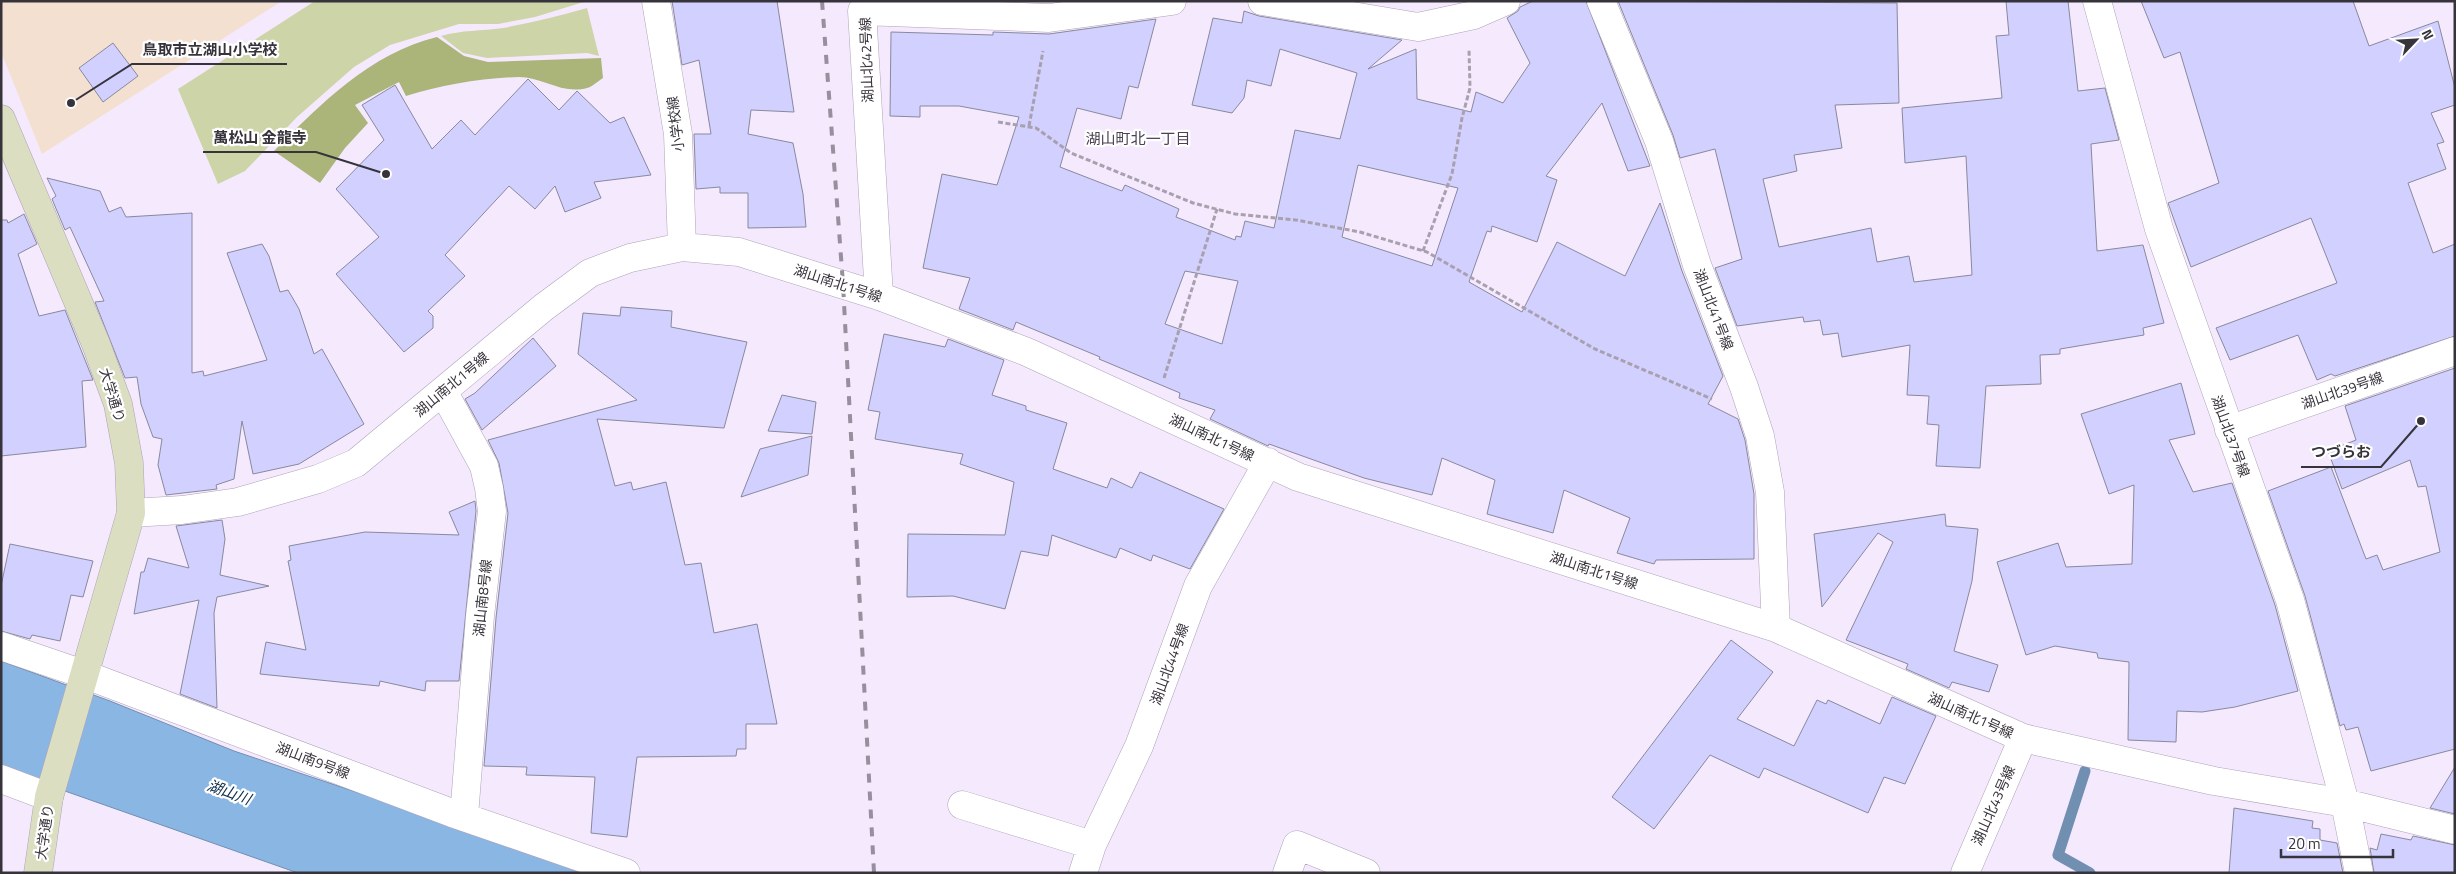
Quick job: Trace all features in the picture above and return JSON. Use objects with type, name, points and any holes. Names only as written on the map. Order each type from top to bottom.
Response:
[{"type":"street","name":"小学校線","points":[[656,1],[678,134],[682,247]]},
{"type":"street","name":"湖山北42号線","points":[[879,296],[862,11],[1049,18],[1172,1]]},
{"type":"street","points":[[1262,1],[1418,27],[1474,15],[1506,1]]},
{"type":"street","name":"湖山北41号線","points":[[1601,1],[1659,141],[1697,265],[1760,436],[1770,492],[1776,628]]},
{"type":"street","name":"湖山北37号線","points":[[2097,1],[2159,229],[2290,600],[2345,803],[2359,873]]},
{"type":"street","name":"大学通り","points":[[1,119],[96,344],[118,404],[130,463],[131,513],[50,794],[38,873]]},
{"type":"street","name":"湖山南北1号線","points":[[131,513],[182,510],[238,502],[318,479],[356,463],[544,307],[590,273],[630,258],[682,247],[739,252],[879,296],[1027,352],[1298,477],[1776,628],[2023,738],[2214,781],[2345,803],[2455,830]]},
{"type":"street","name":"湖山北39号線","points":[[2229,430],[2455,351]]},
{"type":"street","name":"湖山南8号線","points":[[443,391],[484,466],[490,488],[492,511],[480,616],[464,816]]},
{"type":"street","name":"湖山北44号線","points":[[1084,873],[1092,845],[1139,746],[1198,586],[1268,462]]},
{"type":"street","name":"湖山南9号線","points":[[1,646],[84,680],[626,873]]},
{"type":"street","name":"湖山北43号線","points":[[1965,873],[2023,738]]},
{"type":"street","points":[[1,779],[50,794]]},
{"type":"street","points":[[962,805],[1092,845]]},
{"type":"street","points":[[1287,873],[1297,845],[1366,873]]},
{"type":"path","points":[[1029,126],[1049,18]]},
{"type":"path","points":[[1423,252],[1452,174],[1462,118],[1470,88],[1469,48],[1461,18]]},
{"type":"path","points":[[998,122],[1036,128],[1071,153],[1193,203],[1235,214],[1296,220],[1360,232],[1423,252],[1594,349],[1658,378],[1753,416]]},
{"type":"path","points":[[1154,410],[1217,209]]},
{"type":"shaded area","points":[[1,1],[282,1],[42,154],[1,52]]},
{"type":"green space","points":[[315,1],[587,1],[535,17],[498,24],[459,24],[390,45],[354,67],[297,117],[245,171],[218,184],[178,89]]},
{"type":"green space","points":[[587,8],[599,56],[587,53],[487,58],[463,53],[441,36],[514,26]]},
{"type":"green space","points":[[437,37],[464,56],[488,62],[601,58],[603,78],[589,87],[578,90],[561,88],[519,77],[448,85],[406,96],[399,82],[355,105],[368,123],[345,148],[320,183],[274,151],[329,98],[368,68],[412,45]]},
{"type":"water","name":"湖山川","points":[[1,661],[110,701],[234,751],[597,873],[298,873],[8,771],[1,768]]},
{"type":"building","points":[[672,1],[777,1],[794,112],[751,110],[748,134],[793,143],[803,194],[806,227],[748,228],[748,193],[720,193],[720,187],[696,189],[694,134],[711,134],[699,60],[682,65]]},
{"type":"building","points":[[1533,1],[1586,1],[1650,166],[1628,171],[1602,103],[1546,176],[1557,180],[1537,242],[1492,226],[1491,232],[1487,231],[1469,282],[1522,312],[1557,242],[1625,276],[1660,203],[1682,271],[1723,376],[1708,404],[1738,419],[1745,440],[1754,494],[1754,559],[1656,560],[1654,564],[1617,553],[1630,518],[1564,490],[1553,533],[1487,514],[1495,480],[1442,458],[1432,495],[1364,478],[1269,444],[1268,446],[1210,419],[1215,410],[1179,398],[1180,393],[1099,359],[1100,357],[1016,322],[1013,330],[959,309],[970,278],[923,268],[942,174],[997,185],[1019,117],[959,106],[920,106],[920,117],[890,116],[891,32],[993,35],[993,32],[1049,34],[1156,19],[1138,88],[1129,86],[1121,119],[1077,108],[1060,167],[1122,191],[1125,185],[1179,209],[1176,217],[1235,240],[1236,236],[1241,237],[1245,221],[1274,228],[1295,130],[1340,139],[1357,73],[1280,49],[1271,86],[1247,80],[1244,98],[1232,113],[1192,105],[1213,18],[1242,23],[1244,11],[1259,16],[1402,40],[1368,69],[1416,49],[1417,99],[1471,112],[1476,92],[1503,103],[1530,63],[1507,18],[1518,11],[1520,7]],"holes":[[[1358,165],[1458,188],[1432,266],[1342,237]],[[1185,271],[1238,281],[1222,344],[1165,324]]]},
{"type":"building","points":[[1618,1],[1897,3],[1899,103],[1835,105],[1842,148],[1794,155],[1797,171],[1763,179],[1779,247],[1871,228],[1877,262],[1909,256],[1914,282],[1972,275],[1966,156],[1905,163],[1902,108],[2002,98],[1996,36],[2009,35],[2006,1],[2068,1],[2078,91],[2105,88],[2119,140],[2091,144],[2097,251],[2143,245],[2164,323],[2143,328],[2144,335],[2060,349],[2060,354],[2040,355],[2041,384],[1986,386],[1980,468],[1936,466],[1939,425],[1927,424],[1929,396],[1907,395],[1910,345],[1842,357],[1838,333],[1823,335],[1820,320],[1804,322],[1803,317],[1737,326],[1715,268],[1742,259],[1715,149],[1680,158],[1673,135]]},
{"type":"building","points":[[2141,1],[2353,1],[2369,46],[2438,21],[2455,88],[2455,105],[2431,113],[2444,142],[2437,144],[2446,169],[2408,183],[2433,253],[2455,244],[2455,336],[2335,376],[2331,374],[2317,380],[2298,335],[2230,360],[2216,328],[2337,283],[2311,218],[2191,267],[2168,203],[2219,183],[2180,52],[2164,58]]},
{"type":"building","points":[[113,43],[138,76],[103,102],[79,68]]},
{"type":"building","points":[[528,79],[559,110],[577,91],[610,123],[624,117],[651,175],[594,182],[601,198],[565,212],[555,186],[535,209],[509,186],[445,255],[465,276],[428,311],[433,316],[433,328],[404,352],[336,274],[379,237],[336,189],[384,140],[362,105],[395,85],[432,149],[461,120],[475,135]]},
{"type":"building","points":[[47,178],[100,191],[109,212],[121,207],[126,217],[192,213],[192,373],[203,371],[204,376],[267,360],[227,253],[262,244],[269,256],[280,292],[288,290],[299,309],[314,354],[322,349],[364,424],[299,464],[253,474],[242,421],[234,479],[216,485],[217,489],[166,495],[158,465],[162,439],[153,437],[141,404],[137,377],[125,378],[95,302],[104,301],[70,227],[65,230],[52,199],[56,196]]},
{"type":"building","points":[[24,214],[37,244],[18,254],[39,316],[65,310],[93,380],[82,381],[86,447],[1,456],[1,220],[7,220],[8,223]]},
{"type":"building","points":[[621,307],[672,311],[671,327],[747,342],[724,428],[597,419],[615,486],[631,482],[633,490],[666,482],[685,565],[701,563],[714,633],[757,624],[777,724],[746,724],[746,749],[737,749],[736,756],[637,757],[627,837],[591,833],[595,777],[526,775],[527,767],[484,766],[496,618],[508,513],[499,463],[488,440],[637,400],[578,354],[583,313],[620,316]]},
{"type":"building","points":[[884,334],[945,347],[948,339],[1004,360],[992,395],[1026,406],[1026,410],[1067,423],[1053,469],[1107,488],[1111,478],[1132,488],[1140,472],[1224,509],[1190,569],[1153,555],[1151,561],[1120,548],[1116,558],[1052,535],[1048,556],[1021,551],[1005,609],[953,596],[907,597],[908,534],[1005,535],[1014,482],[960,464],[963,454],[875,439],[880,412],[868,410]]},
{"type":"building","points":[[533,338],[556,366],[482,430],[465,399],[475,393]]},
{"type":"building","points":[[2455,368],[2455,749],[2371,771],[2358,727],[2346,730],[2344,724],[2340,726],[2305,596],[2268,491],[2331,467],[2366,559],[2377,555],[2383,570],[2440,552],[2426,486],[2418,487],[2410,460],[2342,489],[2328,451],[2356,440],[2345,406]]},
{"type":"building","points":[[2181,383],[2195,434],[2169,440],[2193,492],[2232,483],[2275,605],[2298,691],[2235,707],[2202,712],[2177,711],[2176,742],[2128,740],[2129,662],[2098,658],[2097,653],[2055,646],[2026,655],[1997,562],[2058,543],[2066,567],[2132,564],[2134,485],[2109,494],[2081,414]]},
{"type":"building","points":[[782,395],[816,402],[812,434],[768,431]]},
{"type":"building","points":[[812,436],[808,475],[741,497],[760,449]]},
{"type":"building","points":[[475,501],[476,511],[459,681],[426,681],[425,691],[380,681],[379,686],[260,674],[266,642],[306,650],[288,561],[291,560],[289,546],[365,532],[459,535],[449,512]]},
{"type":"building","points":[[1945,514],[1946,526],[1978,529],[1972,581],[1954,651],[1998,665],[1989,692],[1952,682],[1949,688],[1906,669],[1908,664],[1846,640],[1893,542],[1878,533],[1822,607],[1814,534]]},
{"type":"building","points":[[222,520],[225,539],[220,575],[269,586],[217,597],[214,613],[217,708],[180,694],[199,600],[134,614],[141,572],[144,572],[148,558],[189,568],[176,526]]},
{"type":"building","points":[[10,544],[93,561],[83,597],[71,595],[60,641],[32,635],[30,639],[1,631],[1,586]]},
{"type":"building","points":[[1731,640],[1773,672],[1737,719],[1794,746],[1817,700],[1826,704],[1828,700],[1880,724],[1892,697],[1936,716],[1905,784],[1884,777],[1868,813],[1764,768],[1759,778],[1710,755],[1654,829],[1612,797]]},
{"type":"building","points":[[2455,767],[2455,814],[2430,808]]},
{"type":"building","points":[[2234,808],[2313,821],[2312,828],[2320,829],[2320,840],[2337,843],[2343,873],[2229,873]]},
{"type":"building","points":[[2381,834],[2411,840],[2413,836],[2455,845],[2455,873],[2374,873],[2370,848],[2377,850]]},
{"type":"waterway","points":[[2085,771],[2058,855],[2090,873]]},
{"type":"railway","points":[[822,1],[843,284],[874,873]]},
{"type":"place","name":"鳥取市立湖山小学校","points":[[71,103]]},
{"type":"place","name":"萬松山 金龍寺","points":[[386,174]]},
{"type":"place","name":"つづらお","points":[[2421,421]]},
{"type":"district","name":"湖山町北一丁目","points":[[1138,138]]}]
